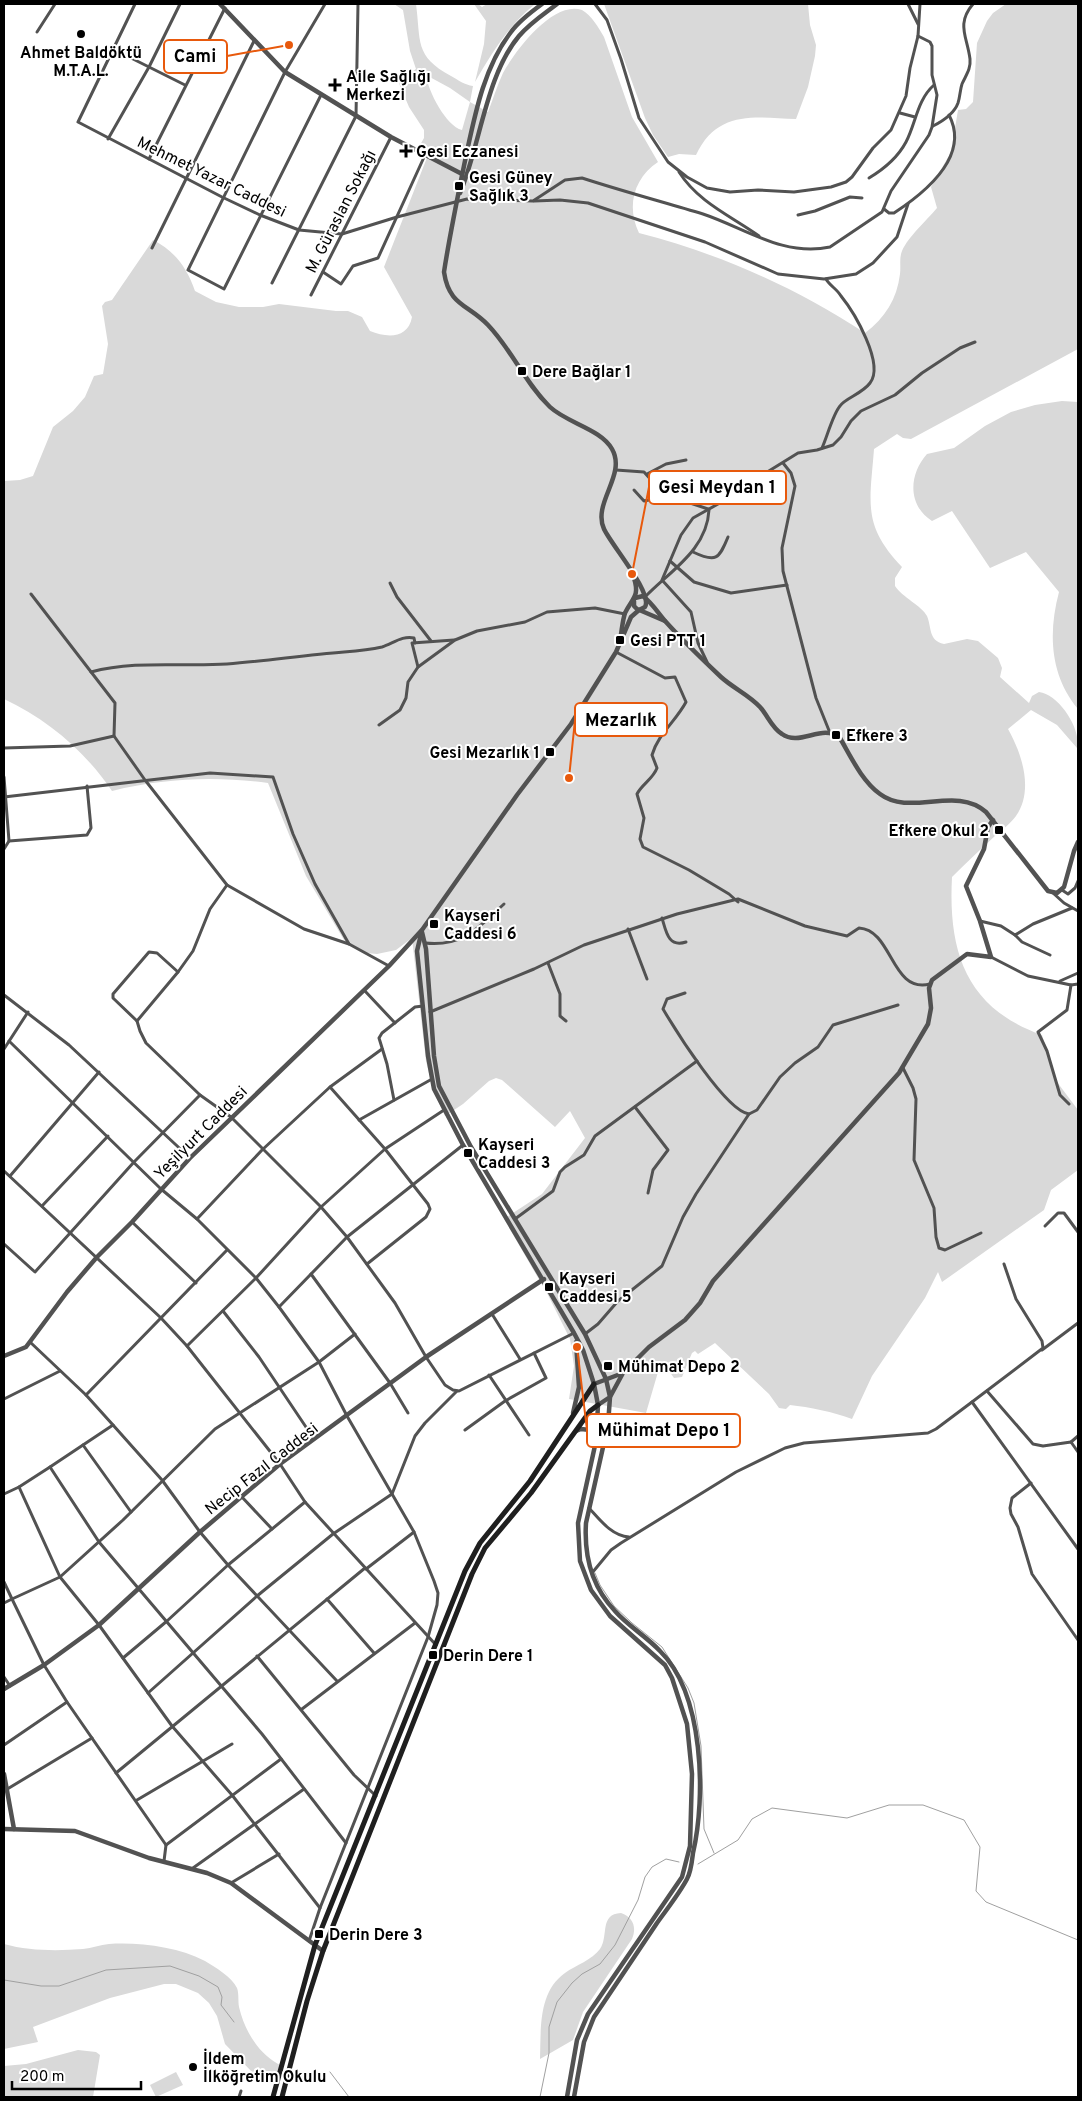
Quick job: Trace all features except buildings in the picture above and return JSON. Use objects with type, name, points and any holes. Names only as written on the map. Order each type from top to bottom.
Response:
[{"type":"main road","points":[[274,2097],[315,1945],[472,1556],[480,1543],[530,1481],[594,1384]]},
{"type":"main road","points":[[282,2097],[304,2009],[323,1952],[472,1574],[485,1548],[531,1493],[590,1411],[598,1405]]},
{"type":"street","points":[[37,32],[55,4]]},
{"type":"street","points":[[135,4],[113,49],[185,85]]},
{"type":"street","points":[[108,139],[180,4]]},
{"type":"street","points":[[220,4],[285,72],[391,137],[462,174]]},
{"type":"street","points":[[321,95],[224,288],[188,270],[222,197],[285,72],[324,4]]},
{"type":"street","points":[[272,283],[356,116],[358,4]]},
{"type":"street","points":[[542,4],[511,32],[496,56],[474,116],[456,201],[444,272],[450,294],[488,324],[510,352],[529,383],[551,408],[607,441],[615,455],[616,470],[602,512],[602,524],[632,574],[643,588],[646,606],[632,617],[620,640]]},
{"type":"street","points":[[456,201],[470,170],[483,118],[504,60],[518,37],[536,19],[557,4]]},
{"type":"street","points":[[908,4],[918,24]]},
{"type":"street","points":[[594,5],[607,20],[639,118],[668,162],[697,184],[720,192],[805,192],[831,187],[852,177],[873,148],[891,130],[906,96],[918,36],[920,4]]},
{"type":"street","points":[[932,126],[950,115],[957,105],[962,87],[970,70],[970,58],[963,28],[966,12],[972,4]]},
{"type":"street","points":[[149,159],[225,8]]},
{"type":"street","points":[[533,201],[565,180],[582,178],[706,215],[763,239],[796,248],[820,249],[830,247],[884,209],[891,191],[922,147],[932,126],[937,95],[932,75],[932,46],[930,42],[918,36]]},
{"type":"street","points":[[152,248],[254,41]]},
{"type":"street","name":"Mehmet Yazar Caddesi","points":[[113,49],[78,122],[222,197],[298,230],[342,234],[456,201],[484,198],[533,201],[560,200],[588,203],[705,242],[778,274],[826,279],[856,274],[874,263],[897,237],[902,228],[908,204]]},
{"type":"street","points":[[869,178],[885,167],[899,152],[907,140],[927,92],[934,85]]},
{"type":"street","points":[[900,113],[915,117]]},
{"type":"street","points":[[884,209],[889,213],[894,213],[908,204],[931,184],[949,158],[954,139],[950,115]]},
{"type":"street","name":"M. Güraslan Sokağı","points":[[311,295],[391,137]]},
{"type":"street","points":[[323,272],[341,284],[353,266],[378,258],[425,155]]},
{"type":"street","points":[[676,168],[689,187],[704,200],[763,239]]},
{"type":"street","points":[[798,215],[816,211],[850,197],[862,198]]},
{"type":"street","points":[[822,449],[839,407],[865,389],[873,380],[874,372],[869,348],[861,328],[843,297],[826,279]]},
{"type":"street","points":[[662,580],[681,535],[689,522],[798,453],[822,449],[837,443],[848,425],[861,411],[895,395],[922,372],[960,348],[975,342]]},
{"type":"street","points":[[647,474],[666,464],[686,460]]},
{"type":"street","points":[[783,463],[791,473],[794,486],[782,553],[783,571],[816,698],[830,732]]},
{"type":"street","points":[[616,470],[647,474],[661,491],[669,496],[708,510]]},
{"type":"street","points":[[634,490],[646,501],[669,496]]},
{"type":"street","points":[[645,598],[693,552],[704,533],[708,510]]},
{"type":"street","points":[[693,552],[706,558],[716,558],[721,555],[728,537]]},
{"type":"street","points":[[670,561],[688,579],[731,593],[787,585]]},
{"type":"street","points":[[632,574],[636,586],[634,606],[665,621]]},
{"type":"street","points":[[662,580],[691,612],[698,643],[706,660],[713,669]]},
{"type":"street","points":[[390,583],[431,642]]},
{"type":"street","points":[[31,594],[115,703],[114,736],[145,780],[227,885],[304,929],[348,944],[389,966]]},
{"type":"street","points":[[620,640],[625,614],[635,599],[641,596],[645,598],[713,669],[729,684],[760,707],[783,735],[790,738],[830,732],[840,738],[866,779],[880,794],[895,802],[965,801],[979,806],[993,820],[1044,887],[1076,909]]},
{"type":"street","points":[[378,725],[400,710],[406,698],[408,682],[418,667],[455,640],[477,631],[525,622],[547,612],[595,608],[625,614]]},
{"type":"street","points":[[91,672],[113,667],[226,664],[298,655],[357,651],[385,646],[394,641],[411,637],[415,642]]},
{"type":"street","points":[[415,642],[455,640]]},
{"type":"street","name":"Yeşilyurt Caddesi","points":[[4,1356],[26,1347],[67,1292],[97,1257],[132,1222],[190,1158],[389,966],[422,930],[512,803],[571,724],[616,652],[620,640]]},
{"type":"street","points":[[415,642],[412,643],[418,667]]},
{"type":"street","points":[[616,652],[666,678],[675,677],[686,702],[658,740],[652,755],[657,768],[655,774],[641,787],[637,794],[644,818],[640,839],[643,847],[689,870],[736,901]]},
{"type":"street","points":[[4,748],[70,746],[114,736]]},
{"type":"street","points":[[5,797],[210,772],[273,777],[293,834],[315,884],[348,944]]},
{"type":"street","points":[[4,778],[9,842],[4,849]]},
{"type":"street","points":[[9,842],[87,835],[91,828],[88,786]]},
{"type":"street","points":[[991,957],[980,921],[966,886],[984,849],[988,827],[993,820]]},
{"type":"street","points":[[1062,890],[1078,842]]},
{"type":"street","points":[[1062,890],[1068,894],[1075,888],[1078,881]]},
{"type":"street","points":[[137,1021],[193,951],[210,909],[227,885]]},
{"type":"street","points":[[1053,893],[1062,890]]},
{"type":"street","points":[[430,1012],[584,945],[628,929],[662,918],[736,901],[746,901],[775,916],[829,933],[847,936],[859,928],[866,929],[883,945],[903,977],[917,984],[930,984]]},
{"type":"street","points":[[425,943],[447,944],[470,935],[504,904]]},
{"type":"street","points":[[1015,935],[1033,924],[1076,909]]},
{"type":"street","points":[[662,918],[670,940],[679,944],[686,942]]},
{"type":"street","points":[[980,921],[1001,926],[1022,942],[1050,955]]},
{"type":"street","points":[[628,929],[646,979]]},
{"type":"street","points":[[422,930],[425,943],[434,1056],[439,1086],[471,1147],[585,1334],[606,1379],[610,1397],[608,1425],[588,1508],[585,1538],[592,1573],[604,1598],[614,1610],[660,1650],[670,1662],[685,1688],[694,1723],[698,1749],[698,1827],[688,1878],[594,2017],[588,2029],[574,2097]]},
{"type":"street","points":[[422,930],[417,951],[434,1089],[463,1145],[544,1279],[574,1333],[583,1350],[594,1384],[598,1405],[596,1441],[578,1523],[580,1561],[591,1590],[610,1616],[665,1665],[678,1690],[691,1749],[690,1846],[682,1877],[588,2014],[582,2027],[567,2097]]},
{"type":"street","points":[[178,972],[157,953],[149,952],[118,987],[113,994],[113,998],[137,1021],[146,1043],[200,1094],[231,1117],[348,1237],[395,1303],[426,1357],[445,1385],[457,1390]]},
{"type":"street","points":[[598,1405],[610,1397],[623,1373],[649,1347],[685,1320],[700,1303],[713,1281],[888,1087],[902,1068],[929,1020],[930,984],[938,975],[967,954],[991,957],[1028,976],[1060,981],[1071,985],[1078,984]]},
{"type":"street","points":[[548,962],[560,994],[560,1016],[566,1021]]},
{"type":"street","points":[[1060,981],[1078,973]]},
{"type":"street","points":[[1070,1104],[1060,1095],[1047,1051],[1038,1032],[1067,1010],[1071,985]]},
{"type":"street","points":[[364,990],[395,1023]]},
{"type":"street","points":[[685,993],[667,999],[663,1009],[697,1061],[735,1107],[741,1112],[749,1114]]},
{"type":"street","points":[[4,995],[69,1045],[190,1158]]},
{"type":"street","points":[[585,1334],[598,1324],[618,1301],[662,1266],[683,1217],[696,1194],[749,1114],[757,1110],[780,1077],[795,1063],[818,1047],[833,1025],[898,1005]]},
{"type":"street","points":[[394,1100],[387,1064],[379,1040],[380,1036],[415,1007],[423,1006]]},
{"type":"street","points":[[4,1049],[28,1012]]},
{"type":"street","points":[[9,1041],[161,1189],[197,1219],[256,1278],[280,1307],[319,1362],[347,1416],[414,1532],[438,1593],[437,1605],[428,1637],[320,1908],[309,1941]]},
{"type":"street","points":[[197,1219],[262,1150],[330,1087],[382,1049]]},
{"type":"street","points":[[515,1219],[553,1191],[560,1172],[584,1155],[595,1136],[697,1061]]},
{"type":"street","points":[[902,1068],[915,1095],[914,1160],[934,1208],[936,1237],[939,1248],[945,1250],[981,1233]]},
{"type":"street","points":[[10,1176],[74,1103],[98,1072]]},
{"type":"street","points":[[359,1120],[432,1079]]},
{"type":"street","points":[[330,1087],[385,1149],[428,1204],[429,1214],[367,1264]]},
{"type":"street","points":[[4,1244],[35,1272],[134,1162],[200,1094]]},
{"type":"street","points":[[635,1107],[668,1150],[653,1170],[648,1193]]},
{"type":"street","points":[[187,1346],[256,1278],[321,1208],[385,1149],[444,1110]]},
{"type":"street","points":[[42,1206],[108,1136]]},
{"type":"street","points":[[280,1307],[348,1237],[463,1145]]},
{"type":"street","points":[[4,1171],[161,1318],[187,1346],[280,1464],[305,1502],[436,1645]]},
{"type":"street","points":[[1044,1226],[1062,1212],[1067,1215],[1078,1232]]},
{"type":"street","points":[[132,1222],[196,1283]]},
{"type":"street","points":[[86,1395],[227,1250]]},
{"type":"street","points":[[1004,1264],[1016,1299],[1043,1343],[1041,1350]]},
{"type":"street","points":[[311,1274],[390,1383],[408,1413]]},
{"type":"street","name":"Necip Fazıl Caddesi","points":[[4,1689],[44,1665],[99,1625],[137,1588],[280,1464],[426,1357],[544,1279]]},
{"type":"street","points":[[223,1311],[260,1357],[315,1439]]},
{"type":"street","points":[[492,1314],[520,1359]]},
{"type":"street","points":[[592,1573],[611,1550],[736,1472],[785,1448],[804,1443],[928,1433],[936,1429],[1078,1323]]},
{"type":"street","points":[[148,1693],[257,1596],[333,1534],[392,1494],[415,1436],[457,1390],[574,1333]]},
{"type":"street","points":[[569,1423],[576,1406],[579,1387],[577,1347],[574,1333]]},
{"type":"street","points":[[4,1603],[60,1577],[131,1512],[215,1429],[319,1362],[355,1334]]},
{"type":"street","points":[[30,1342],[86,1395],[162,1480],[200,1532],[228,1564],[337,1681]]},
{"type":"street","points":[[465,1430],[505,1401],[546,1378],[534,1353]]},
{"type":"street","points":[[4,1399],[60,1371]]},
{"type":"street","points":[[594,1384],[623,1373]]},
{"type":"street","points":[[489,1375],[529,1435]]},
{"type":"street","points":[[987,1391],[1033,1444],[1043,1446],[1071,1442],[1078,1436]]},
{"type":"street","points":[[972,1402],[1078,1549]]},
{"type":"street","points":[[4,1494],[19,1487],[113,1425]]},
{"type":"street","points":[[573,1434],[581,1429],[590,1430],[596,1437],[596,1441]]},
{"type":"street","points":[[1071,1442],[1078,1452]]},
{"type":"street","points":[[83,1445],[131,1512]]},
{"type":"street","points":[[50,1467],[99,1542],[281,1759],[346,1844]]},
{"type":"street","points":[[1030,1483],[1012,1498],[1010,1503],[1011,1514],[1018,1527],[1027,1564],[1032,1574],[1078,1640]]},
{"type":"street","points":[[19,1487],[60,1577],[99,1625],[172,1726],[255,1823],[320,1908]]},
{"type":"street","points":[[241,1496],[272,1529]]},
{"type":"street","points":[[123,1658],[167,1621],[228,1564],[305,1502]]},
{"type":"street","points":[[588,1508],[604,1525],[619,1536],[632,1537]]},
{"type":"street","points":[[116,1773],[365,1568],[414,1532]]},
{"type":"street","points":[[4,1582],[44,1665],[67,1702],[137,1800],[166,1845],[164,1861]]},
{"type":"street","points":[[327,1599],[374,1653]]},
{"type":"street","points":[[302,1709],[415,1623]]},
{"type":"street","points":[[257,1656],[354,1775],[376,1796]]},
{"type":"street","points":[[4,1677],[10,1686]]},
{"type":"street","points":[[4,1745],[67,1702]]},
{"type":"street","points":[[5,1790],[92,1738]]},
{"type":"street","points":[[137,1800],[232,1744]]},
{"type":"street","points":[[166,1845],[281,1759]]},
{"type":"street","points":[[4,1774],[5,1790],[14,1829]]},
{"type":"street","points":[[193,1868],[304,1789]]},
{"type":"street","points":[[4,1829],[75,1831],[118,1848],[193,1868],[231,1883],[323,1952]]},
{"type":"street","points":[[231,1883],[279,1854]]},
{"type":"street","points":[[239,2097],[241,2091]]},
{"type":"shaded area","points":[[394,4],[416,4],[420,38],[425,54],[439,69],[467,85],[473,86],[470,102],[488,112],[503,73],[516,52],[536,29],[559,13],[571,9],[585,12],[604,37],[632,117],[658,162],[643,176],[635,193],[633,213],[639,233],[699,251],[756,274],[812,301],[865,333],[884,314],[893,300],[900,274],[901,254],[905,246],[913,234],[937,208],[931,187],[951,152],[958,110],[966,109],[973,102],[977,43],[987,21],[993,13],[1006,4],[1078,4],[1078,349],[911,439],[903,438],[897,434],[874,449],[871,499],[875,525],[880,538],[902,567],[895,578],[895,586],[927,616],[931,633],[935,640],[944,644],[967,639],[978,641],[998,658],[1002,668],[1000,677],[1029,703],[1032,696],[1039,692],[1047,694],[1054,699],[1067,714],[1076,732],[1077,748],[1057,725],[1031,710],[1008,729],[1018,749],[1024,772],[1025,784],[1021,806],[1012,821],[952,877],[952,904],[954,930],[959,953],[967,974],[979,993],[995,1009],[1016,1024],[1042,1035],[1057,1082],[1078,1110],[1078,1170],[1051,1190],[1044,1210],[942,1282],[938,1272],[925,1298],[872,1376],[852,1419],[805,1407],[790,1405],[786,1409],[779,1408],[769,1394],[715,1343],[698,1354],[695,1351],[692,1353],[682,1377],[674,1378],[669,1371],[658,1372],[646,1413],[569,1399],[574,1366],[570,1339],[548,1295],[504,1219],[542,1194],[585,1138],[570,1111],[555,1127],[502,1080],[496,1078],[489,1081],[463,1104],[445,1116],[433,1090],[426,1061],[412,938],[396,950],[377,954],[367,953],[344,940],[306,876],[268,783],[229,779],[170,781],[112,791],[90,762],[77,749],[36,716],[4,699],[4,481],[20,480],[33,476],[53,427],[73,411],[85,397],[94,376],[103,374],[108,344],[102,306],[105,302],[112,300],[153,240],[168,249],[179,261],[195,291],[216,302],[239,307],[263,307],[279,304],[348,311],[362,317],[370,331],[383,335],[401,333],[410,324],[412,317],[384,267],[430,150],[420,145],[424,138],[424,130],[409,107],[398,81],[416,69],[410,51],[403,10]],"holes":[[[426,75],[470,102],[462,130],[456,127],[444,115],[430,90]]]},
{"type":"shaded area","points":[[474,4],[482,7],[487,4],[535,4],[525,12],[494,50],[475,82],[484,44],[486,21]]},
{"type":"shaded area","points":[[604,4],[808,4],[810,25],[816,45],[815,56],[808,87],[796,119],[766,117],[738,119],[726,123],[715,130],[705,140],[696,155],[679,154],[668,157],[653,135],[645,118]]},
{"type":"shaded area","points":[[1062,401],[1078,402],[1078,709],[1062,683],[1054,654],[1053,623],[1059,592],[1026,552],[990,568],[952,511],[932,521],[918,507],[913,489],[917,471],[927,454],[954,448],[985,426],[1011,412],[1035,405]]},
{"type":"shaded area","points":[[621,1913],[633,1923],[632,1939],[583,2012],[573,2040],[540,2059],[541,2024],[545,2001],[550,1990],[565,1973],[597,1953],[603,1944],[607,1921],[614,1914]]},
{"type":"shaded area","points":[[4,1944],[23,1948],[53,1950],[83,1949],[109,1944],[158,1946],[183,1952],[205,1961],[235,1984],[238,1990],[239,2007],[249,2034],[266,2056],[282,2066],[281,2076],[257,2068],[253,2073],[225,2044],[217,2016],[209,2003],[198,1993],[176,1984],[164,1984],[110,1998],[33,2027],[38,2042],[4,2049]]},
{"type":"shaded area","points":[[78,2050],[96,2052],[100,2055],[93,2097],[4,2097],[4,2066],[26,2064]]},
{"type":"shaded area","points":[[176,2072],[183,2085],[156,2097],[150,2085]]},
{"type":"waterway","points":[[595,1573],[600,1585],[614,1606],[662,1647],[688,1688],[694,1703],[701,1746],[704,1829],[714,1853]]},
{"type":"waterway","points":[[698,1864],[738,1840],[752,1819],[772,1808],[847,1818],[889,1805],[923,1805],[964,1820],[980,1847],[976,1891],[986,1902],[1078,1940]]},
{"type":"waterway","points":[[540,2097],[549,2053],[549,2027],[557,2002],[572,1983],[582,1974],[600,1964],[615,1945],[638,1900],[645,1877],[652,1867],[666,1859],[679,1862]]},
{"type":"waterway","points":[[4,1980],[41,1986],[59,1986],[106,1970],[170,1966],[199,1976],[218,1987],[222,1997],[221,2005],[234,2022]]},
{"type":"waterway","points":[[330,2072],[349,2097]]},
{"type":"place","name":"Ahmet Baldöktü M.T.A.L.","points":[[81,34]]},
{"type":"place","name":"Cami","points":[[289,45]]},
{"type":"place","name":"Aile Sağlığı Merkezi","points":[[335,85]]},
{"type":"place","name":"Gesi Eczanesi","points":[[406,151]]},
{"type":"place","name":"Gesi Güney Sağlık 3","points":[[459,186]]},
{"type":"place","name":"Dere Bağlar 1","points":[[522,371]]},
{"type":"place","name":"Gesi Meydan 1","points":[[632,574]]},
{"type":"place","name":"Gesi PTT 1","points":[[620,640]]},
{"type":"place","name":"Efkere 3","points":[[836,735]]},
{"type":"place","name":"Gesi Mezarlık 1","points":[[550,752]]},
{"type":"place","name":"Mezarlık","points":[[569,778]]},
{"type":"place","name":"Efkere Okul 2","points":[[999,830]]},
{"type":"place","name":"Kayseri Caddesi 6","points":[[434,924]]},
{"type":"place","name":"Kayseri Caddesi 3","points":[[468,1153]]},
{"type":"place","name":"Kayseri Caddesi 5","points":[[549,1287]]},
{"type":"place","name":"Mühimat Depo 1","points":[[577,1347]]},
{"type":"place","name":"Mühimat Depo 2","points":[[608,1366]]},
{"type":"place","name":"Derin Dere 1","points":[[433,1655]]},
{"type":"place","name":"Derin Dere 3","points":[[319,1934]]},
{"type":"place","name":"İldem İlköğretim Okulu","points":[[193,2067]]}]
